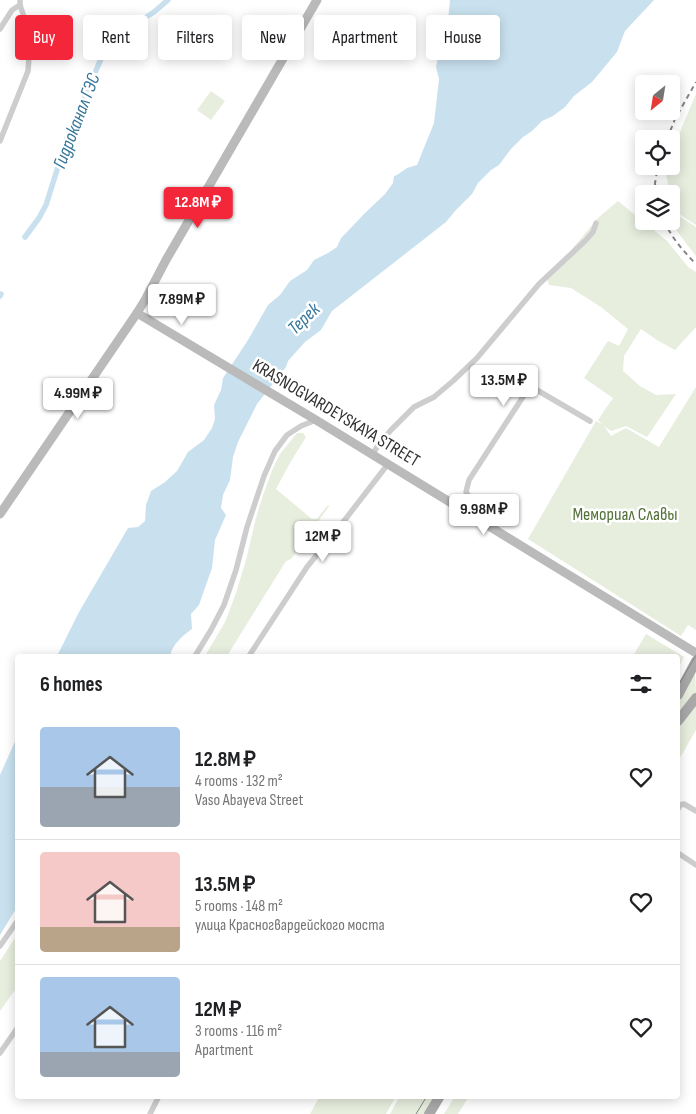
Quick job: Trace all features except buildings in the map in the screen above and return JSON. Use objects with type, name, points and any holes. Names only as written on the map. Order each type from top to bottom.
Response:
[{"type":"main road","points":[[0,514],[137,314],[166,260],[317,0]]},
{"type":"main road","name":"KRASNOGVARDEYSKAYA STREET","points":[[137,314],[284,400],[696,653]]},
{"type":"main road","points":[[680,691],[696,660]]},
{"type":"main road","points":[[680,718],[696,698]]},
{"type":"main road","points":[[429,1114],[438,1099]]},
{"type":"street","points":[[0,29],[12,10],[20,3],[28,29],[30,44],[28,71],[0,141]]},
{"type":"street","points":[[372,454],[391,430],[414,407],[434,397],[477,358],[539,284],[593,232],[596,223]]},
{"type":"street","points":[[469,513],[472,507],[466,492],[469,480],[530,386],[590,421]]},
{"type":"street","points":[[197,654],[224,606],[261,484],[275,451],[287,435],[301,426],[316,420]]},
{"type":"street","points":[[250,654],[307,567],[388,464]]},
{"type":"street","points":[[680,805],[684,804],[696,811]]},
{"type":"street","points":[[680,854],[696,865]]},
{"type":"street","points":[[0,946],[15,924]]},
{"type":"street","points":[[0,1054],[15,1032]]},
{"type":"street","points":[[150,1114],[158,1099]]},
{"type":"green space","points":[[211,91],[225,101],[211,120],[197,110]]},
{"type":"green space","points":[[696,94],[696,225],[680,215],[680,185],[668,185],[666,175],[680,175],[680,132]]},
{"type":"green space","name":"Мемориал Славы","points":[[618,201],[635,215],[635,230],[654,230],[667,241],[688,267],[696,272],[696,327],[675,350],[641,329],[624,356],[623,371],[640,386],[656,395],[676,394],[647,437],[626,426],[611,431],[604,426],[611,436],[626,428],[659,447],[696,387],[696,630],[688,625],[681,636],[528,539],[596,421],[602,424],[598,420],[613,398],[584,378],[608,341],[619,346],[628,329],[601,307],[571,288],[549,285],[547,279],[599,217]]},
{"type":"green space","points":[[680,217],[696,227],[696,256],[676,230],[680,230]]},
{"type":"green space","points":[[297,433],[303,433],[306,437],[276,489],[312,519],[317,519],[326,507],[330,505],[291,559],[286,561],[228,654],[206,654],[225,622],[236,593],[262,498],[280,454]]},
{"type":"green space","points":[[646,634],[679,654],[634,654]]},
{"type":"green space","points":[[680,655],[684,657],[680,665]]},
{"type":"green space","points":[[695,669],[696,693],[680,713],[680,696]]},
{"type":"green space","points":[[696,705],[696,730],[680,757],[680,724]]},
{"type":"green space","points":[[15,938],[15,990],[0,1011],[0,961]]},
{"type":"green space","points":[[318,1099],[394,1099],[386,1114],[310,1114]]},
{"type":"green space","points":[[398,1099],[433,1099],[424,1114],[390,1114]]},
{"type":"green space","points":[[453,1099],[467,1099],[458,1114],[444,1114]]},
{"type":"water","name":"Терек","points":[[450,0],[654,0],[625,31],[617,52],[592,82],[574,96],[565,107],[542,121],[523,137],[499,165],[478,183],[472,194],[446,222],[332,311],[321,330],[305,342],[288,361],[286,367],[257,404],[238,442],[233,457],[230,480],[223,495],[221,508],[226,515],[215,540],[212,568],[199,605],[191,614],[192,629],[178,641],[171,654],[58,654],[79,612],[128,528],[138,527],[145,521],[146,505],[151,491],[177,471],[188,452],[204,440],[212,428],[215,419],[214,405],[221,390],[223,378],[268,305],[280,295],[290,281],[307,270],[314,260],[337,247],[341,238],[385,194],[393,183],[394,176],[407,168],[417,165],[434,123],[439,79],[436,67],[438,60],[500,60],[500,15],[449,15]]},
{"type":"water","points":[[15,741],[15,910],[0,935],[0,775]]},
{"type":"waterway","name":"Гидроканал ГЭС","points":[[25,237],[46,205],[68,135],[109,42],[154,12],[168,0]]},
{"type":"tram line","points":[[680,683],[696,655]]},
{"type":"tram line","points":[[416,1114],[425,1099]]},
{"type":"railway","points":[[671,130],[696,82]]},
{"type":"railway","points":[[655,185],[656,175]]},
{"type":"railway","points":[[669,230],[678,244],[696,264]]}]
